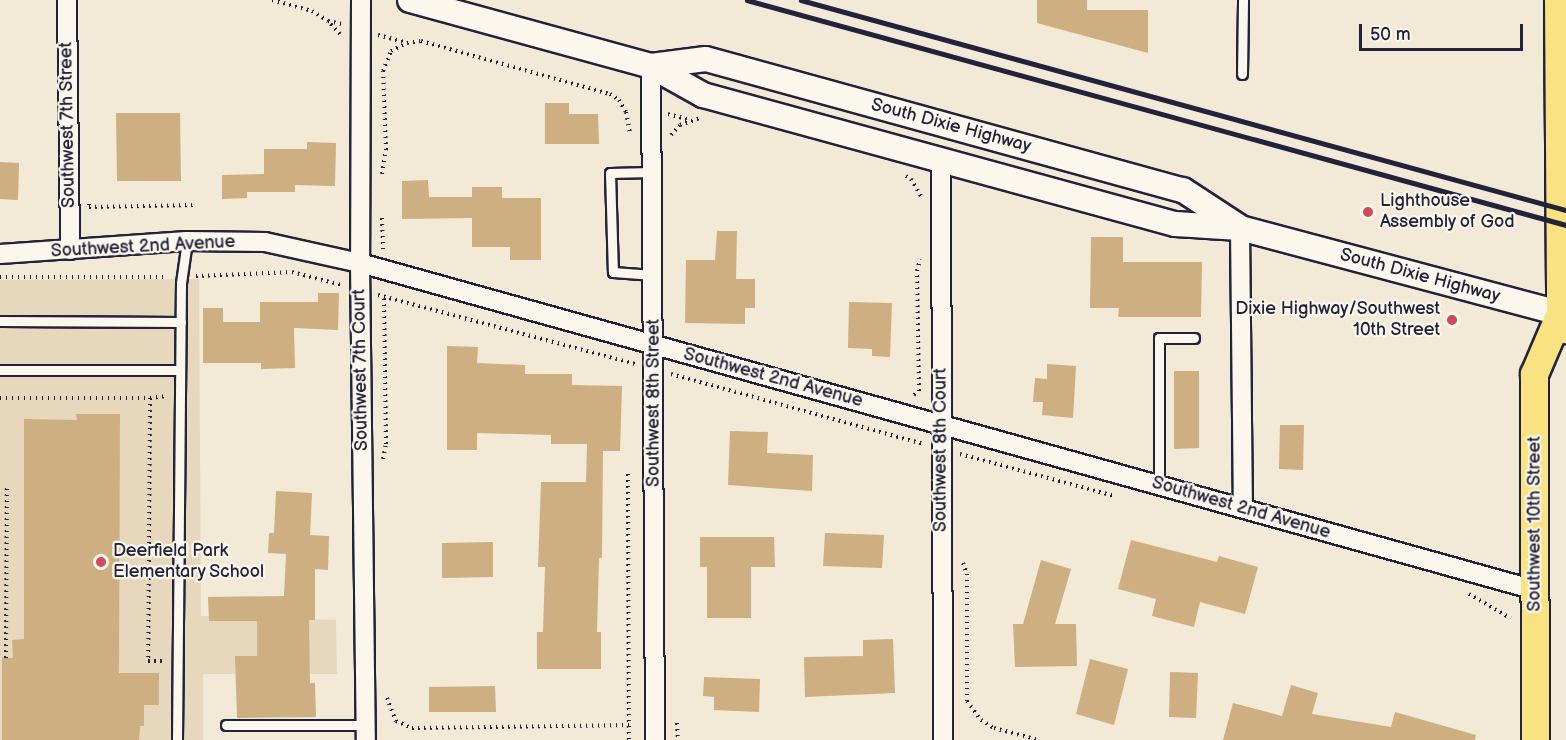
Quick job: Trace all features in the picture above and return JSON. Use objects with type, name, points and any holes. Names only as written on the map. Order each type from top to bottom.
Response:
[{"type":"main road","name":"South Dixie Highway","points":[[410,0],[651,66],[702,95],[1175,224],[1240,228],[1564,320]]},
{"type":"main road","name":"Southwest 10th Street","points":[[1535,740],[1534,374],[1564,320],[1560,9]]},
{"type":"main road","name":"South Dixie Highway","points":[[651,66],[706,59],[718,62],[1182,190],[1240,228]]},
{"type":"street","name":"Southwest 7th Street","points":[[67,0],[70,250]]},
{"type":"street","name":"Southwest 7th Court","points":[[361,0],[360,290],[366,732]]},
{"type":"street","name":"Southwest 8th Street","points":[[651,66],[653,345],[661,371],[655,740]]},
{"type":"street","name":"Southwest 8th Court","points":[[941,160],[944,740]]},
{"type":"street","points":[[1240,228],[1243,508]]},
{"type":"street","name":"Southwest 2nd Avenue","points":[[0,255],[187,241],[265,242],[360,263],[1535,590]]},
{"type":"lane","points":[[1242,74],[1243,0]]},
{"type":"lane","points":[[652,172],[610,173],[613,272],[653,275]]},
{"type":"lane","points":[[177,740],[180,370],[182,277],[187,241]]},
{"type":"lane","points":[[0,321],[181,322]]},
{"type":"lane","points":[[1159,485],[1159,338],[1194,338]]},
{"type":"lane","points":[[0,370],[180,370]]},
{"type":"lane","points":[[226,725],[366,732]]},
{"type":"path","points":[[272,0],[312,11],[328,21],[406,43],[421,42],[591,87]]},
{"type":"path","points":[[328,21],[343,40]]},
{"type":"path","points":[[382,183],[386,150],[383,71],[391,51],[406,43]]},
{"type":"path","points":[[668,144],[680,125],[702,118]]},
{"type":"path","points":[[900,172],[911,179],[923,201]]},
{"type":"path","points":[[89,196],[89,207],[196,205]]},
{"type":"path","points":[[380,464],[386,444],[382,216]]},
{"type":"path","points":[[904,393],[915,396],[919,391],[917,272],[921,255]]},
{"type":"path","points":[[0,278],[182,277],[292,272],[941,448]]},
{"type":"path","points":[[661,371],[672,350]]},
{"type":"path","points":[[0,398],[150,398],[148,661],[177,661]]},
{"type":"path","points":[[964,455],[964,466]]},
{"type":"path","points":[[628,474],[629,740]]},
{"type":"path","points":[[6,658],[7,485]]},
{"type":"path","points":[[961,555],[967,574],[967,701],[981,720],[994,728],[1039,740]]},
{"type":"path","points":[[387,692],[387,703],[396,721],[412,728],[629,725]]},
{"type":"shaded area","name":"Deerfield Park Elementary School","points":[[199,279],[201,616],[336,620],[337,674],[203,674],[203,740],[0,740],[0,280]]},
{"type":"building","points":[[1037,0],[1087,0],[1087,10],[1148,10],[1148,53],[1037,23]]},
{"type":"building","points":[[545,103],[569,103],[569,114],[598,114],[599,144],[545,144]]},
{"type":"building","points":[[116,113],[180,113],[181,181],[117,181]]},
{"type":"building","points":[[307,142],[336,143],[335,186],[295,185],[295,192],[247,192],[247,198],[222,199],[222,175],[264,174],[264,149],[307,149]]},
{"type":"building","points":[[0,162],[19,163],[18,200],[0,199]]},
{"type":"building","points":[[428,180],[429,197],[472,197],[472,187],[502,187],[502,198],[541,198],[541,260],[510,260],[510,247],[472,247],[472,218],[402,219],[402,181]]},
{"type":"building","points":[[717,231],[737,231],[736,279],[755,279],[755,308],[745,308],[745,324],[685,323],[686,260],[715,260]]},
{"type":"building","points":[[1091,237],[1123,237],[1123,262],[1202,262],[1201,317],[1118,317],[1119,308],[1090,308]]},
{"type":"building","points":[[318,293],[339,293],[338,330],[294,328],[295,368],[261,369],[261,363],[203,363],[203,308],[223,308],[223,322],[260,322],[260,302],[318,302]]},
{"type":"building","points":[[849,302],[892,303],[890,357],[872,356],[872,349],[848,348]]},
{"type":"building","points":[[447,346],[478,347],[477,363],[525,365],[525,374],[572,374],[572,385],[622,386],[620,451],[603,451],[602,558],[599,558],[597,632],[601,632],[601,669],[537,669],[537,632],[543,632],[545,567],[538,567],[541,482],[586,482],[587,444],[551,444],[551,435],[477,433],[477,450],[447,450]]},
{"type":"building","points":[[1047,364],[1076,366],[1073,418],[1042,415],[1043,402],[1033,402],[1035,378],[1047,379]]},
{"type":"building","points":[[1174,371],[1199,371],[1199,448],[1174,449]]},
{"type":"building","points":[[76,414],[120,414],[119,673],[159,673],[159,705],[144,705],[144,726],[140,726],[139,740],[2,740],[2,658],[13,658],[12,640],[24,639],[24,419],[77,420]]},
{"type":"building","points":[[1280,425],[1304,425],[1303,470],[1279,469]]},
{"type":"building","points":[[730,431],[768,432],[767,453],[813,455],[812,491],[728,485]]},
{"type":"building","points":[[276,491],[312,493],[310,535],[329,536],[328,570],[315,569],[315,620],[309,620],[310,683],[315,683],[316,717],[237,718],[235,656],[257,656],[257,621],[209,621],[208,597],[284,596],[286,554],[268,553],[269,533],[274,533]]},
{"type":"building","points":[[825,533],[884,535],[882,568],[823,566]]},
{"type":"building","points":[[700,537],[774,537],[775,567],[751,567],[751,618],[707,618],[707,567],[700,567]]},
{"type":"building","points":[[1131,540],[1217,562],[1219,556],[1258,567],[1245,614],[1200,602],[1194,627],[1152,616],[1156,599],[1118,589]]},
{"type":"building","points":[[493,542],[493,577],[442,578],[442,543]]},
{"type":"building","points":[[1041,560],[1071,569],[1055,624],[1076,624],[1077,666],[1015,667],[1013,624],[1023,624]]},
{"type":"building","points":[[893,639],[895,693],[805,697],[804,657],[863,656],[863,640]]},
{"type":"building","points":[[1090,659],[1128,669],[1114,725],[1076,714]]},
{"type":"building","points":[[1170,672],[1198,673],[1196,718],[1169,717]]},
{"type":"building","points":[[704,677],[760,679],[759,712],[714,710],[714,697],[703,696]]},
{"type":"building","points":[[1291,685],[1318,693],[1312,714],[1391,727],[1395,712],[1476,735],[1475,740],[1223,740],[1233,703],[1282,716]]},
{"type":"building","points":[[495,686],[496,712],[429,712],[429,687]]},
{"type":"railway","points":[[747,0],[1566,225]]},
{"type":"railway","points":[[801,0],[1566,210]]},
{"type":"place","name":"Lighthouse Assembly of God","points":[[1368,212]]},
{"type":"place","name":"Dixie Highway/Southwest 10th Street","points":[[1452,320]]},
{"type":"place","name":"Deerfield Park Elementary School","points":[[101,562]]}]
